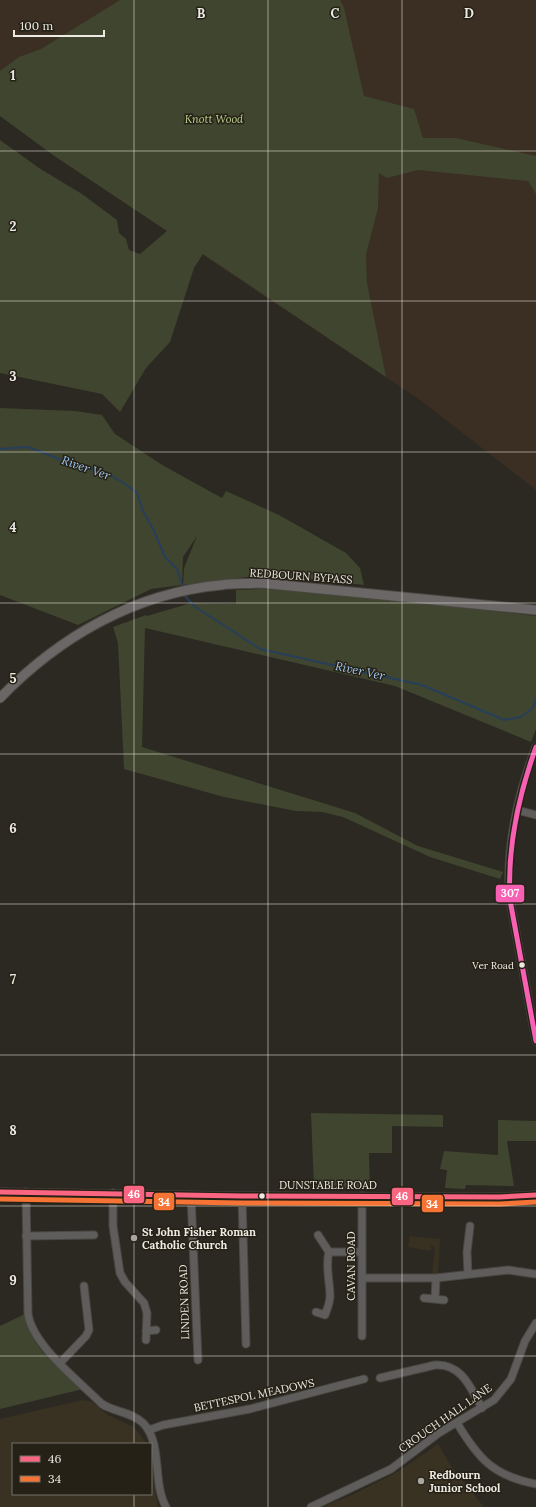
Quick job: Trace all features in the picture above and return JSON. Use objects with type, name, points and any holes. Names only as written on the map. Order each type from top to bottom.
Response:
[{"type":"main road","name":"REDBOURN BYPASS","points":[[0,698],[38,662],[84,630],[130,607],[193,589],[221,584],[260,583],[536,610]]},
{"type":"street","points":[[536,747],[517,810],[507,877],[536,1041]]},
{"type":"street","points":[[517,810],[536,815]]},
{"type":"street","name":"DUNSTABLE ROAD","points":[[0,1192],[242,1196],[500,1197],[536,1195]]},
{"type":"street","points":[[26,1192],[29,1318],[35,1334],[60,1363],[102,1404],[115,1411],[133,1416],[143,1422],[149,1430],[154,1442],[157,1477],[166,1507]]},
{"type":"street","points":[[113,1194],[112,1216],[120,1273],[125,1282],[144,1303],[146,1313],[146,1340]]},
{"type":"street","name":"LINDEN ROAD","points":[[191,1195],[198,1360]]},
{"type":"street","points":[[242,1196],[246,1344]]},
{"type":"street","name":"CAVAN ROAD","points":[[362,1196],[362,1336]]},
{"type":"street","points":[[468,1274],[467,1252],[470,1226]]},
{"type":"street","points":[[26,1236],[94,1235]]},
{"type":"street","points":[[316,1312],[326,1315],[330,1294],[327,1262],[329,1252],[318,1235]]},
{"type":"street","points":[[329,1252],[362,1252]]},
{"type":"street","points":[[362,1278],[436,1278],[508,1270],[535,1274]]},
{"type":"street","points":[[435,1299],[436,1278]]},
{"type":"street","points":[[60,1363],[86,1336],[89,1330],[84,1286]]},
{"type":"street","points":[[424,1298],[444,1300]]},
{"type":"street","name":"CROUCH HALL LANE","points":[[311,1507],[391,1469],[439,1433],[482,1408],[500,1393],[511,1380],[522,1348],[535,1327]]},
{"type":"street","points":[[146,1331],[156,1330]]},
{"type":"street","points":[[380,1378],[435,1365],[444,1365],[455,1369],[464,1377],[482,1408]]},
{"type":"street","name":"BETTESPOL MEADOWS","points":[[149,1430],[163,1425],[250,1409],[364,1379]]},
{"type":"street","points":[[457,1423],[476,1453],[494,1468],[509,1476],[536,1484]]},
{"type":"shaded area","points":[[0,0],[536,0],[536,490],[420,400],[53,155],[0,116]]},
{"type":"shaded area","points":[[410,1236],[440,1239],[438,1274],[432,1274],[435,1250],[434,1247],[431,1246],[431,1251],[408,1247]]},
{"type":"shaded area","points":[[83,1400],[92,1402],[108,1415],[134,1427],[146,1443],[12,1443],[12,1495],[152,1495],[152,1468],[158,1507],[0,1507],[0,1419]]},
{"type":"shaded area","name":"Redbourn Junior School","points":[[438,1444],[453,1469],[484,1507],[323,1507],[354,1494],[399,1471]]},
{"type":"green space","name":"Knott Wood","points":[[120,0],[340,0],[344,8],[364,96],[414,109],[423,138],[456,138],[536,156],[536,194],[528,181],[418,170],[387,178],[379,173],[378,208],[366,254],[367,283],[386,377],[203,254],[194,268],[170,342],[146,368],[120,412],[102,394],[0,373],[0,140],[39,168],[82,194],[117,220],[119,233],[126,239],[129,250],[140,254],[167,231],[53,155],[0,116],[0,71],[19,57],[41,49]]},
{"type":"green space","points":[[0,408],[75,411],[102,415],[115,434],[164,466],[222,498],[226,491],[279,515],[346,553],[360,568],[364,585],[309,579],[247,577],[183,585],[184,568],[197,536],[183,557],[182,585],[151,589],[78,625],[0,595]]},
{"type":"green space","points":[[262,589],[340,593],[536,616],[536,729],[531,742],[395,686],[145,628],[142,747],[355,813],[418,846],[503,872],[500,879],[430,857],[343,817],[322,812],[296,811],[224,797],[124,769],[118,643],[113,627],[146,615],[147,616],[191,603],[236,604],[236,590]]},
{"type":"green space","points":[[311,1113],[443,1115],[443,1127],[392,1126],[392,1153],[369,1153],[370,1189],[314,1189]]},
{"type":"green space","points":[[498,1120],[536,1121],[536,1141],[507,1141],[514,1186],[466,1185],[465,1189],[445,1188],[447,1170],[440,1169],[444,1151],[498,1155]]},
{"type":"green space","points":[[25,1314],[28,1326],[39,1347],[55,1365],[83,1389],[0,1409],[0,1326]]},
{"type":"waterway","name":"River Ver","points":[[0,449],[28,447],[72,464],[107,473],[125,484],[137,493],[143,511],[154,531],[165,557],[177,569],[182,585]]},
{"type":"waterway","name":"River Ver","points":[[185,596],[194,606],[260,649],[422,685],[504,720],[521,717],[533,708],[536,698]]},
{"type":"transit line","name":"307","points":[[536,747],[519,803],[510,861],[510,900],[536,1041]]},
{"type":"transit line","name":"46","points":[[0,1192],[242,1196],[499,1197],[536,1195]]},
{"type":"transit line","name":"34","points":[[0,1199],[242,1203],[499,1204],[536,1202]]},
{"type":"place","name":"Ver Road","points":[[522,965]]},
{"type":"place","name":"St John Fisher Roman Catholic Church","points":[[134,1238]]},
{"type":"place","name":"Redbourn Junior School","points":[[421,1481]]}]
